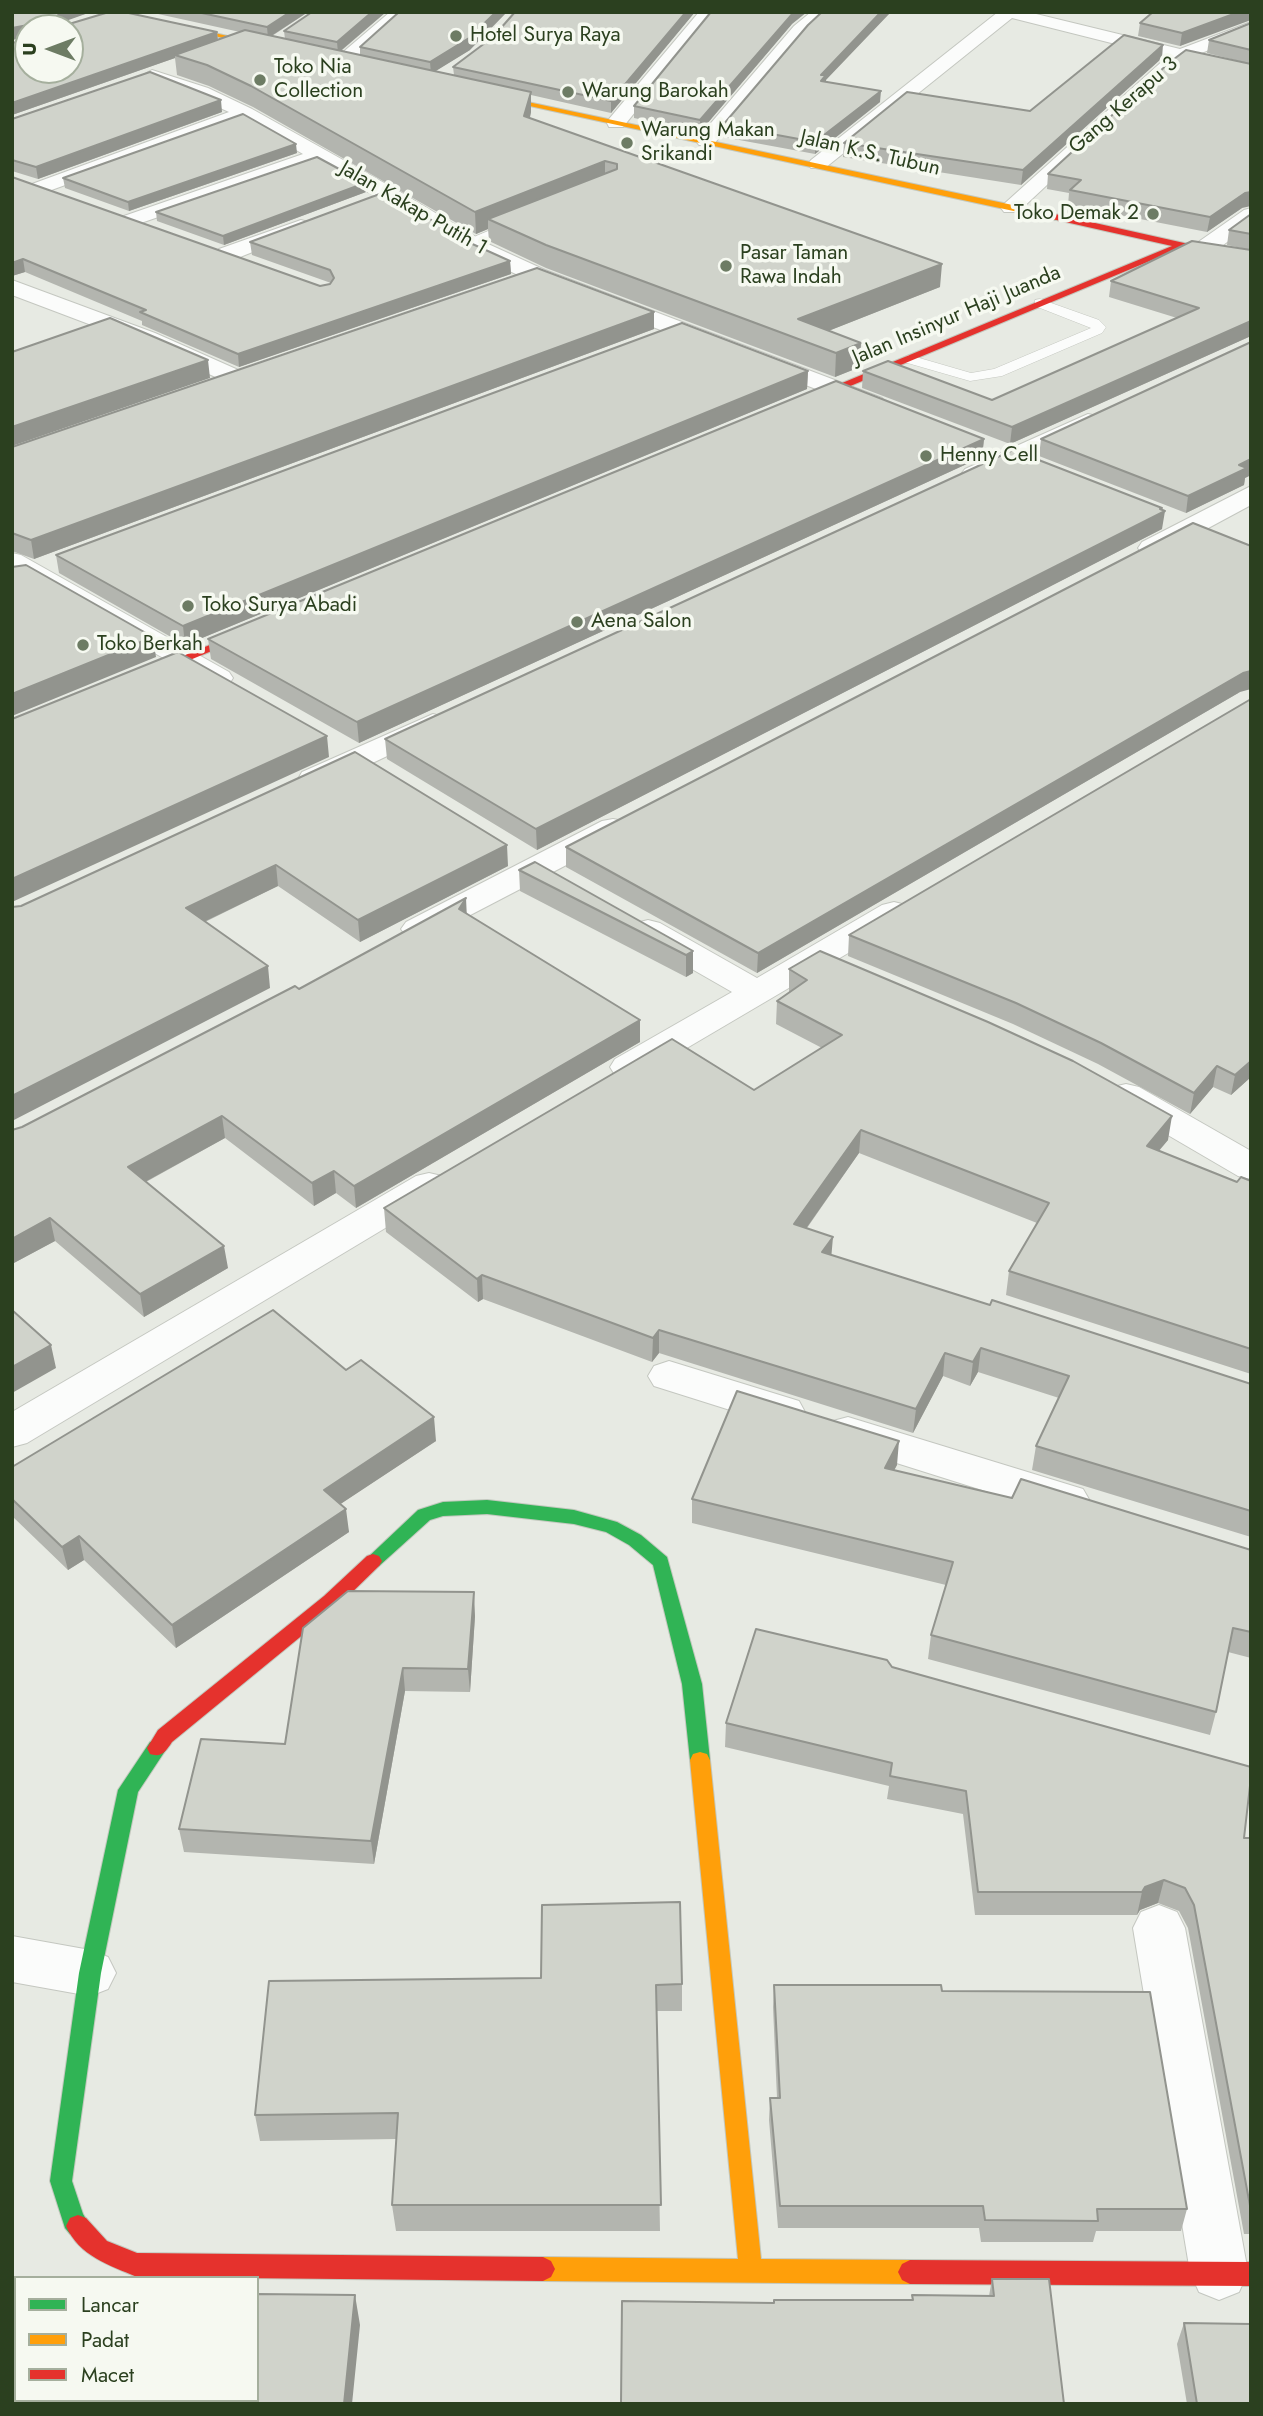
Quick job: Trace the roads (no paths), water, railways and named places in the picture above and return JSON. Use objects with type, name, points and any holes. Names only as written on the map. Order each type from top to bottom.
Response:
[{"type":"street","points":[[335,62],[400,12]]},
{"type":"street","points":[[616,123],[708,12]]},
{"type":"street","points":[[706,141],[800,30],[822,12]]},
{"type":"street","points":[[93,21],[114,13],[247,41],[274,42],[292,52]]},
{"type":"street","points":[[818,164],[1007,13],[1251,72]]},
{"type":"street","name":"Gang Kerapu 3","points":[[1011,208],[1160,70],[1181,55],[1251,27]]},
{"type":"street","points":[[212,54],[247,41]]},
{"type":"street","points":[[335,62],[365,69]]},
{"type":"street","name":"Jalan Kakap Putih 1","points":[[176,66],[146,77],[201,92],[245,113],[388,193],[468,242],[537,275],[900,413]]},
{"type":"street","name":"Jalan K.S. Tubun","points":[[468,91],[818,164],[1202,250],[1251,258]]},
{"type":"street","points":[[65,198],[32,186],[245,113]]},
{"type":"street","points":[[167,233],[124,218],[318,155]]},
{"type":"street","points":[[363,203],[388,193]]},
{"type":"street","points":[[1202,250],[1251,214]]},
{"type":"street","points":[[227,254],[326,217]]},
{"type":"street","points":[[203,245],[251,263]]},
{"type":"street","name":"Jalan Insinyur Haji Juanda","points":[[787,410],[1181,245]]},
{"type":"street","points":[[511,284],[537,275]]},
{"type":"street","points":[[12,287],[147,338],[237,378]]},
{"type":"street","points":[[641,344],[680,330]]},
{"type":"street","points":[[212,387],[263,369]]},
{"type":"street","points":[[949,486],[1025,462],[1115,409]]},
{"type":"street","points":[[975,442],[1025,462]]},
{"type":"street","points":[[1130,559],[1251,494]]},
{"type":"street","points":[[19,571],[58,563]]},
{"type":"street","points":[[19,571],[242,691]]},
{"type":"street","points":[[123,684],[274,621]]},
{"type":"street","points":[[284,792],[458,712]]},
{"type":"street","points":[[323,738],[391,779]]},
{"type":"street","points":[[391,943],[549,874],[636,816]]},
{"type":"street","points":[[503,847],[549,874]]},
{"type":"street","points":[[600,1084],[922,895]]},
{"type":"street","points":[[622,915],[755,991]]},
{"type":"street","points":[[817,958],[853,973]]},
{"type":"street","points":[[1096,1080],[1251,1167]]},
{"type":"street","points":[[12,1432],[456,1169]]},
{"type":"street","points":[[669,1376],[1107,1513]]},
{"type":"street","points":[[751,2272],[692,1684],[661,1562],[635,1540],[611,1527],[574,1517],[488,1507],[443,1509],[424,1515],[404,1530],[331,1601],[165,1736],[128,1790],[90,1973],[61,2181],[73,2220],[99,2249],[137,2265],[751,2272],[1235,2273],[1159,1928]]},
{"type":"street","points":[[12,1959],[90,1973]]},
{"type":"lane","points":[[468,242],[533,217]]},
{"type":"lane","points":[[909,359],[970,377],[980,377],[997,373],[1099,327],[1040,303]]},
{"type":"place","name":"Hotel Surya Raya","points":[[456,36]]},
{"type":"place","name":"Toko Nia Collection","points":[[260,80]]},
{"type":"place","name":"Warung Barokah","points":[[568,92]]},
{"type":"place","name":"Warung Makan Srikandi","points":[[627,143]]},
{"type":"place","name":"Toko Demak 2","points":[[1153,214]]},
{"type":"place","name":"Pasar Taman Rawa Indah","points":[[726,266]]},
{"type":"place","name":"Henny Cell","points":[[926,456]]},
{"type":"place","name":"Toko Surya Abadi","points":[[188,606]]},
{"type":"place","name":"Aena Salon","points":[[577,622]]},
{"type":"place","name":"Toko Berkah","points":[[83,645]]}]
